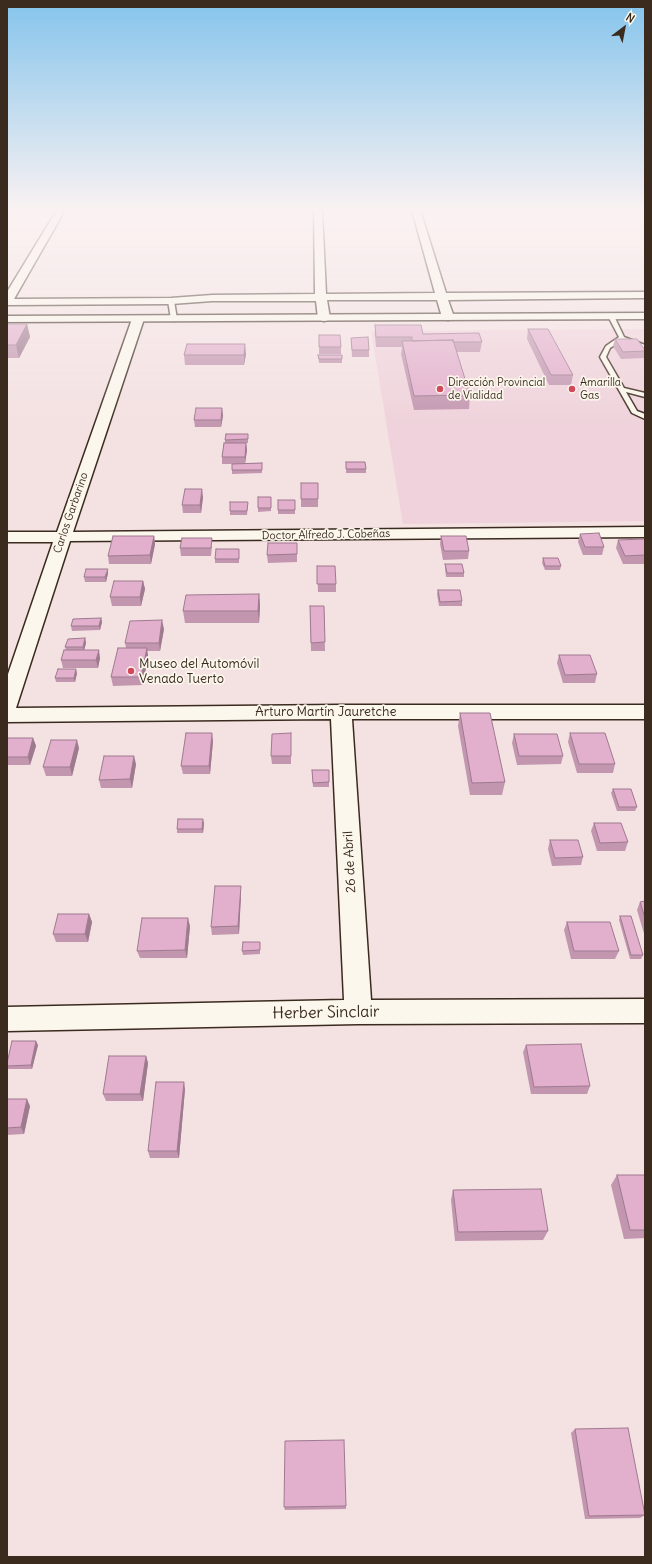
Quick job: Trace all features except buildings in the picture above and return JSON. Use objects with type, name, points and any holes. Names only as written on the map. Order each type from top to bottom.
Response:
[{"type":"main road","points":[[7,302],[18,283]]},
{"type":"main road","points":[[321,283],[324,318]]},
{"type":"main road","points":[[437,283],[448,317]]},
{"type":"main road","points":[[7,302],[171,301],[212,298],[645,296]]},
{"type":"main road","points":[[7,319],[645,316]]},
{"type":"main road","name":"Carlos Garbarino","points":[[7,707],[62,537],[138,319]]},
{"type":"main road","name":"Doctor Alfredo J. Cobeñas","points":[[7,537],[645,532]]},
{"type":"main road","name":"Arturo Martín Jauretche","points":[[7,715],[341,712],[645,712]]},
{"type":"main road","name":"26 de Abril","points":[[341,712],[358,1012]]},
{"type":"main road","name":"Herber Sinclair","points":[[7,1019],[358,1012],[645,1011]]},
{"type":"lane","points":[[171,301],[174,319]]},
{"type":"lane","points":[[611,316],[622,338],[645,348]]},
{"type":"lane","points":[[622,338],[608,347],[603,357],[634,412],[645,417]]},
{"type":"lane","points":[[621,389],[645,395]]},
{"type":"shaded area","name":"Amarilla Gas","points":[[645,329],[645,521],[403,524],[371,331]]},
{"type":"place","name":"Dirección Provincial de Vialidad","points":[[440,389]]},
{"type":"place","name":"Amarilla Gas","points":[[572,389]]},
{"type":"place","name":"Museo del Automóvil Venado Tuerto","points":[[131,671]]}]
